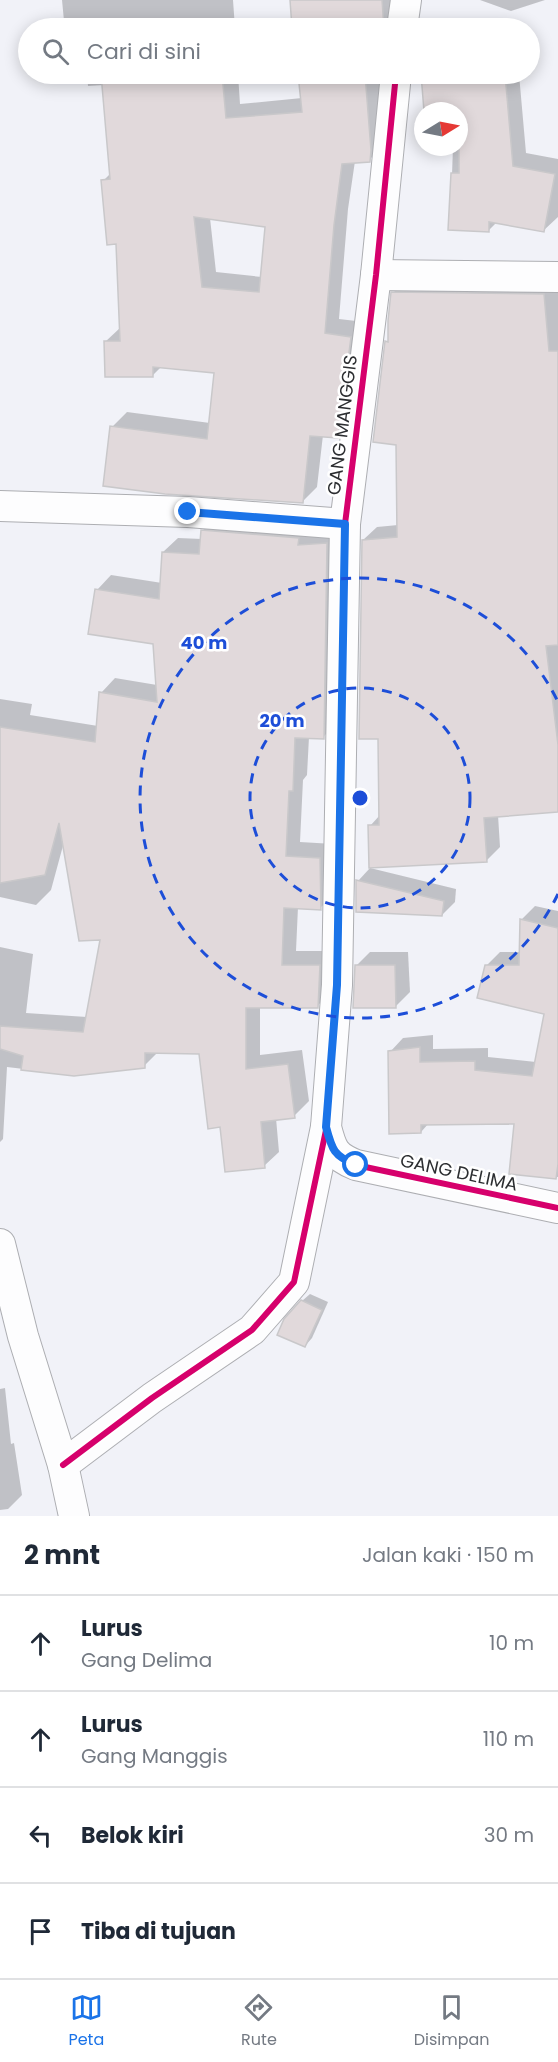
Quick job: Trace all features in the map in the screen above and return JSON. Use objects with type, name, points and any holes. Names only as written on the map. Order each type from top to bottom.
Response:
[{"type":"street","points":[[403,18],[406,0]]},
{"type":"street","name":"GANG MANGGIS","points":[[63,1465],[152,1398],[252,1330],[294,1282],[328,1116],[337,985],[345,524],[376,275],[395,84]]},
{"type":"street","points":[[376,275],[558,277]]},
{"type":"street","points":[[0,506],[188,512],[345,524]]},
{"type":"street","name":"GANG DELIMA","points":[[328,1116],[331,1146],[339,1158],[356,1165],[558,1204]]},
{"type":"street","points":[[0,1244],[22,1336],[63,1465],[74,1516]]},
{"type":"building","points":[[290,0],[382,0],[383,18],[291,18]]},
{"type":"building","points":[[102,84],[223,84],[226,118],[302,112],[299,84],[366,84],[370,162],[342,164],[334,225],[325,333],[351,337],[338,438],[310,436],[303,503],[165,494],[103,486],[110,426],[207,439],[214,373],[153,367],[153,377],[105,377],[104,341],[120,341],[116,244],[107,245],[101,180],[110,179]],"holes":[[[194,217],[265,227],[259,292],[202,287]]]},
{"type":"building","points":[[422,84],[506,84],[513,166],[555,174],[544,232],[489,222],[489,232],[448,230],[451,173],[459,173],[459,156],[468,156],[468,102],[423,102]]},
{"type":"building","points":[[391,292],[544,294],[549,351],[558,351],[558,645],[546,646],[558,745],[558,812],[484,818],[487,862],[369,868],[368,825],[379,825],[378,739],[359,739],[362,540],[397,537],[396,445],[373,442],[385,341],[388,342]]},
{"type":"building","points":[[201,530],[299,538],[298,545],[327,543],[324,739],[295,738],[293,791],[289,791],[286,856],[320,858],[321,910],[284,908],[282,965],[320,965],[318,1008],[246,1008],[246,1069],[288,1064],[295,1118],[261,1122],[265,1168],[225,1172],[220,1127],[208,1129],[199,1054],[145,1053],[145,1068],[74,1076],[21,1070],[23,1056],[0,1049],[0,1026],[83,1032],[100,940],[79,941],[59,823],[45,875],[0,883],[0,727],[95,742],[99,692],[157,702],[153,644],[88,634],[95,589],[159,599],[162,552],[199,554]]},
{"type":"building","points":[[356,880],[444,901],[442,916],[356,912]]},
{"type":"building","points":[[520,919],[558,928],[558,1164],[556,1179],[509,1174],[514,1124],[421,1125],[421,1133],[389,1134],[388,1051],[420,1047],[420,1062],[475,1061],[475,1070],[532,1076],[544,1014],[477,998],[485,965],[519,965]]},
{"type":"building","points":[[355,965],[395,965],[396,1008],[353,1008]]},
{"type":"building","points":[[301,1300],[322,1310],[305,1347],[277,1335],[284,1319]]},
{"type":"cycle path","points":[[395,84],[376,275],[345,524],[337,985],[326,1127],[330,1141],[338,1155],[356,1165],[558,1208]]},
{"type":"cycle path","points":[[63,1465],[152,1398],[252,1330],[294,1282],[326,1130]]},
{"type":"route","points":[[188,512],[345,524],[337,985],[326,1127],[331,1146],[339,1158],[356,1165]]}]
